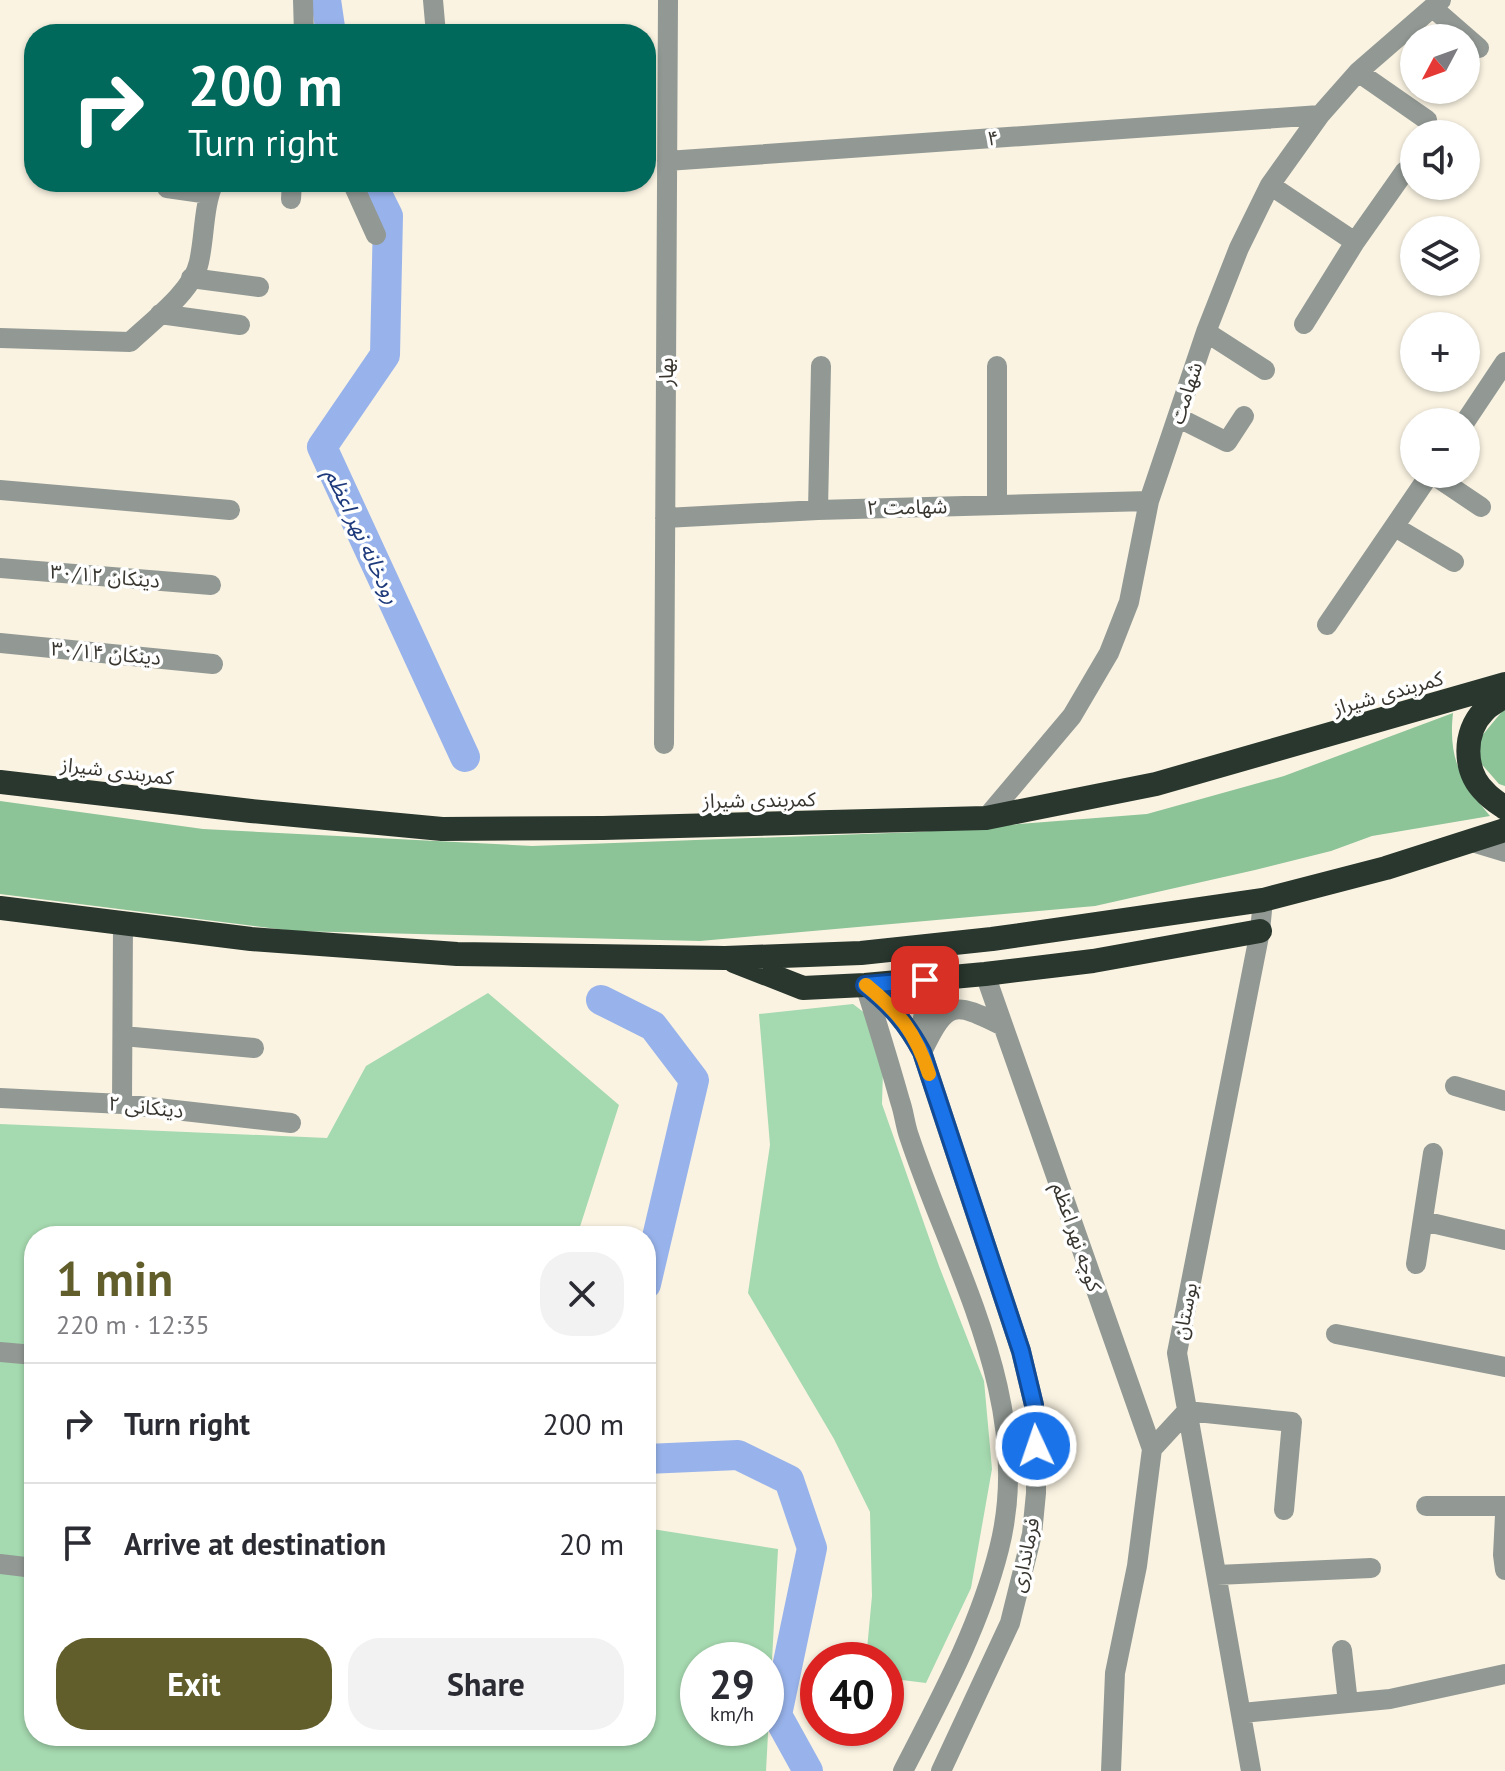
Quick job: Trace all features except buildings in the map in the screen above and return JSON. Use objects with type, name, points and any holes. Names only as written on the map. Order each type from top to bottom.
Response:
[{"type":"highway","name":"کمربندی شیراز","points":[[0,782],[442,829],[986,818],[1156,784],[1505,684]]},
{"type":"highway","points":[[1505,696],[1485,709],[1473,726],[1467,746],[1471,769],[1482,791],[1505,808]]},
{"type":"highway","points":[[0,908],[251,939],[457,954],[725,958],[861,953],[992,939],[1263,900],[1386,868],[1505,830]]},
{"type":"highway","points":[[725,958],[803,988],[865,985],[1093,961],[1260,931]]},
{"type":"street","points":[[303,0],[304,24]]},
{"type":"street","points":[[433,0],[435,24]]},
{"type":"street","name":"بهار","points":[[664,744],[668,0]]},
{"type":"street","points":[[1437,4],[1456,24]]},
{"type":"street","name":"شهامت","points":[[986,818],[1072,716],[1109,653],[1129,602],[1149,501],[1206,332],[1239,248],[1270,185],[1320,115],[1358,72],[1437,4]]},
{"type":"street","points":[[1358,72],[1427,120]]},
{"type":"street","name":"۴","points":[[667,161],[1320,115]]},
{"type":"street","points":[[1304,324],[1355,242],[1400,178]]},
{"type":"street","points":[[1270,185],[1355,242]]},
{"type":"street","points":[[0,338],[130,342],[177,298],[199,266],[210,192]]},
{"type":"street","points":[[357,192],[376,235]]},
{"type":"street","points":[[191,278],[259,287]]},
{"type":"street","points":[[160,314],[240,325]]},
{"type":"street","points":[[1206,332],[1265,370]]},
{"type":"street","points":[[1474,408],[1505,362]]},
{"type":"street","points":[[818,510],[821,366]]},
{"type":"street","points":[[997,366],[997,505]]},
{"type":"street","points":[[1179,418],[1227,442],[1244,416]]},
{"type":"street","points":[[1327,625],[1421,488]]},
{"type":"street","points":[[1452,488],[1481,507]]},
{"type":"street","points":[[0,490],[230,510]]},
{"type":"street","name":"۲ شهامت","points":[[665,518],[818,510],[1149,501]]},
{"type":"street","points":[[1395,527],[1454,562]]},
{"type":"street","name":"۳۰/۱۲ دینکان","points":[[0,568],[211,585]]},
{"type":"street","name":"۳۰/۱۴ دینکان","points":[[0,643],[213,664]]},
{"type":"street","points":[[1472,842],[1505,852]]},
{"type":"street","name":"بوستان","points":[[1251,1771],[1177,1353],[1260,931],[1263,900]]},
{"type":"street","points":[[122,1104],[123,923]]},
{"type":"street","name":"کوچه نهر اعظم","points":[[985,974],[1152,1449]]},
{"type":"street","name":"فرمانداری","points":[[922,1052],[921,1018],[926,1005],[935,992],[955,977]]},
{"type":"street","points":[[865,985],[908,1133],[990,1355],[1004,1408],[1009,1448],[999,1548],[988,1582],[963,1653],[903,1771]]},
{"type":"street","name":"فرمانداری","points":[[865,985],[908,1024],[922,1052],[1021,1351],[1034,1405],[1036,1493],[1032,1534],[1010,1623],[941,1771]]},
{"type":"street","points":[[922,1052],[938,1020],[952,1010],[969,1009],[1003,1026]]},
{"type":"street","points":[[123,1036],[254,1048]]},
{"type":"street","points":[[1455,1086],[1505,1101]]},
{"type":"street","name":"۲ دینکانی","points":[[0,1098],[122,1104],[291,1123]]},
{"type":"street","points":[[1416,1264],[1433,1153]]},
{"type":"street","points":[[1423,1221],[1505,1240]]},
{"type":"street","points":[[1336,1334],[1505,1367]]},
{"type":"street","points":[[0,1352],[24,1354]]},
{"type":"street","points":[[1111,1771],[1115,1673],[1137,1566],[1152,1449],[1187,1411],[1292,1422],[1284,1510]]},
{"type":"street","points":[[1426,1506],[1505,1506]]},
{"type":"street","points":[[1505,1515],[1505,1570]]},
{"type":"street","points":[[0,1564],[24,1567]]},
{"type":"street","points":[[1217,1575],[1371,1568]]},
{"type":"street","points":[[1342,1650],[1348,1703]]},
{"type":"street","points":[[1242,1713],[1390,1699],[1505,1674]]},
{"type":"green space","points":[[1505,708],[1505,786],[1499,784],[1478,760],[1480,738]]},
{"type":"green space","points":[[1453,713],[1453,744],[1459,769],[1471,792],[1490,816],[1372,836],[1331,851],[1095,906],[700,941],[294,931],[0,894],[0,801],[203,829],[532,846],[918,832],[1147,814],[1284,776]]},
{"type":"green space","points":[[488,993],[619,1105],[580,1226],[24,1226],[24,1746],[656,1746],[656,1530],[778,1549],[773,1642],[680,1642],[680,1746],[767,1746],[766,1771],[0,1771],[0,1124],[327,1138],[366,1066]]},
{"type":"green space","points":[[853,1004],[866,1014],[883,1070],[882,1104],[939,1266],[984,1381],[992,1469],[971,1588],[926,1683],[904,1680],[904,1642],[868,1642],[872,1596],[870,1512],[834,1439],[748,1293],[770,1145],[759,1014]]},
{"type":"waterway","name":"رودخانه نهر اعظم","points":[[326,0],[330,24]]},
{"type":"waterway","name":"رودخانه نهر اعظم","points":[[376,192],[388,216],[385,355],[322,447],[465,757]]},
{"type":"waterway","name":"رودخانه نهر اعظم","points":[[601,1000],[653,1026],[694,1080],[656,1242]]},
{"type":"waterway","name":"رودخانه نهر اعظم","points":[[656,1459],[738,1455],[789,1480],[812,1548],[777,1715],[808,1771]]},
{"type":"slow traffic","points":[[866,985],[908,1024],[929,1074]]},
{"type":"route","points":[[925,980],[865,985],[908,1024],[922,1052],[1021,1351],[1034,1405],[1036,1446]]}]
